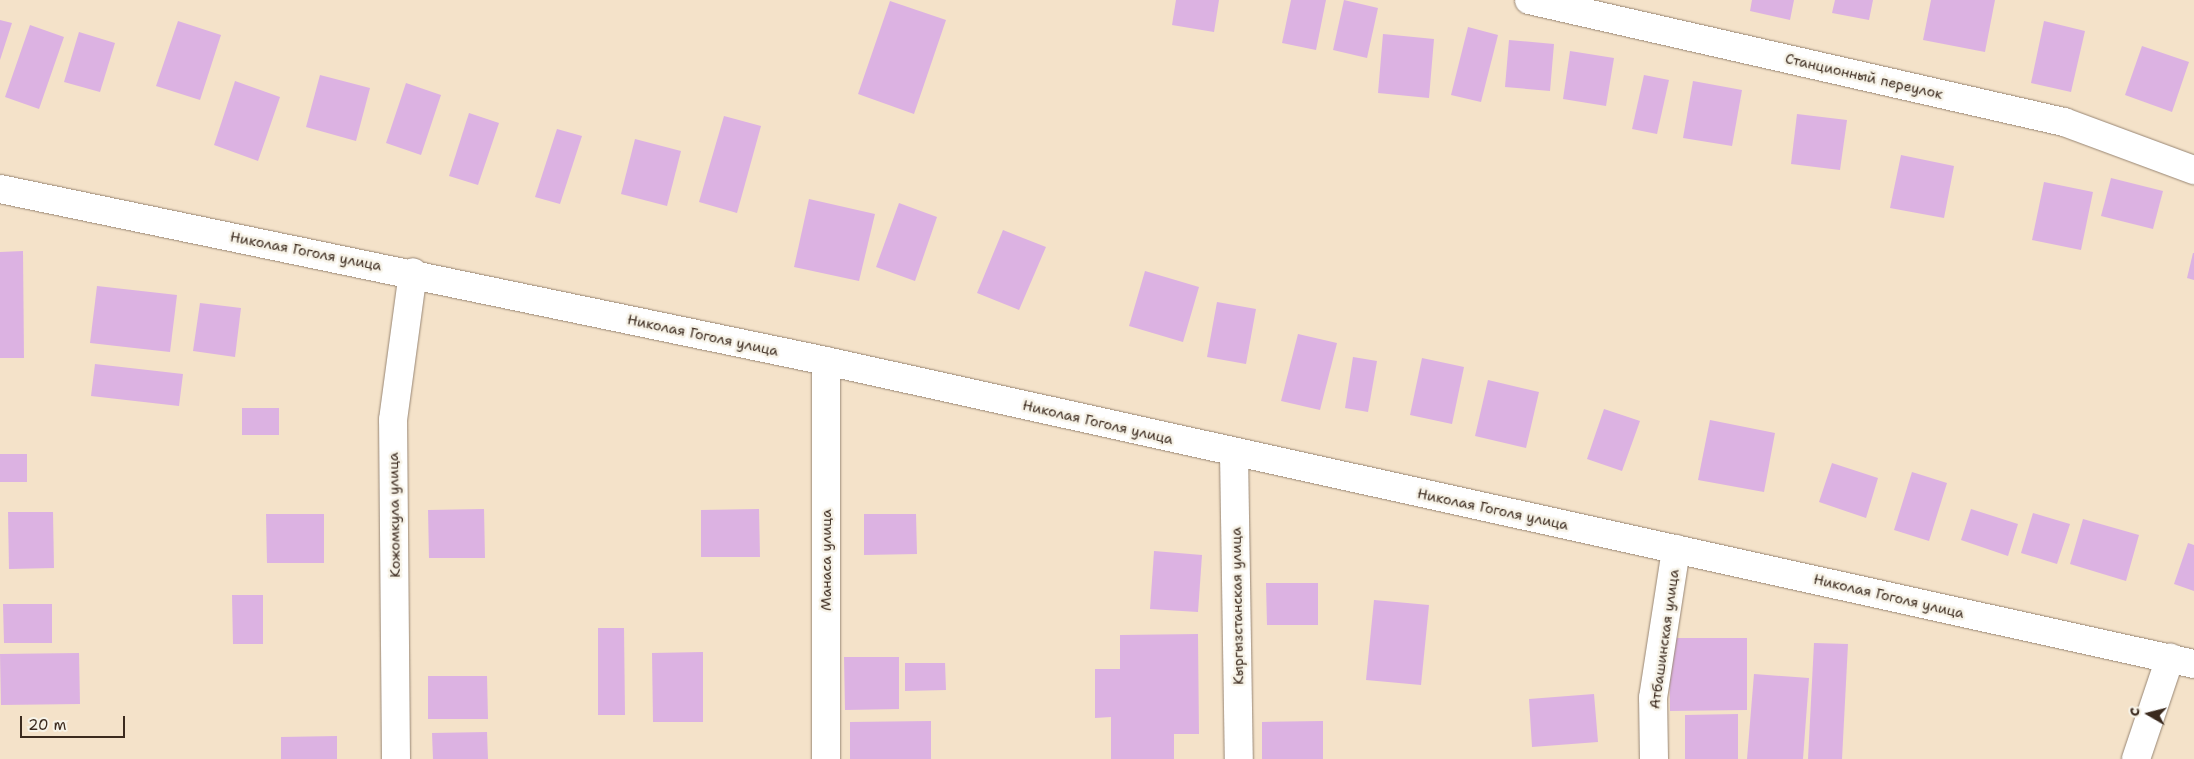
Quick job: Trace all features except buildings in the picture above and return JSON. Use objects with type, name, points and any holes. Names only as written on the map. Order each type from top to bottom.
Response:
[{"type":"street","name":"Станционный переулок","points":[[1529,0],[2064,122],[2194,170]]},
{"type":"street","name":"Николая Гоголя улица","points":[[0,189],[413,272],[826,361],[1234,453],[2182,661]]},
{"type":"street","name":"Кожомкула улица","points":[[396,759],[393,420],[413,272]]},
{"type":"street","name":"Манаса улица","points":[[826,361],[826,759]]},
{"type":"street","name":"Кыргызстанская улица","points":[[1234,453],[1239,759]]},
{"type":"street","name":"Атбашинская улица","points":[[1654,759],[1653,698],[1676,549]]},
{"type":"street","points":[[2136,759],[2182,661]]}]
